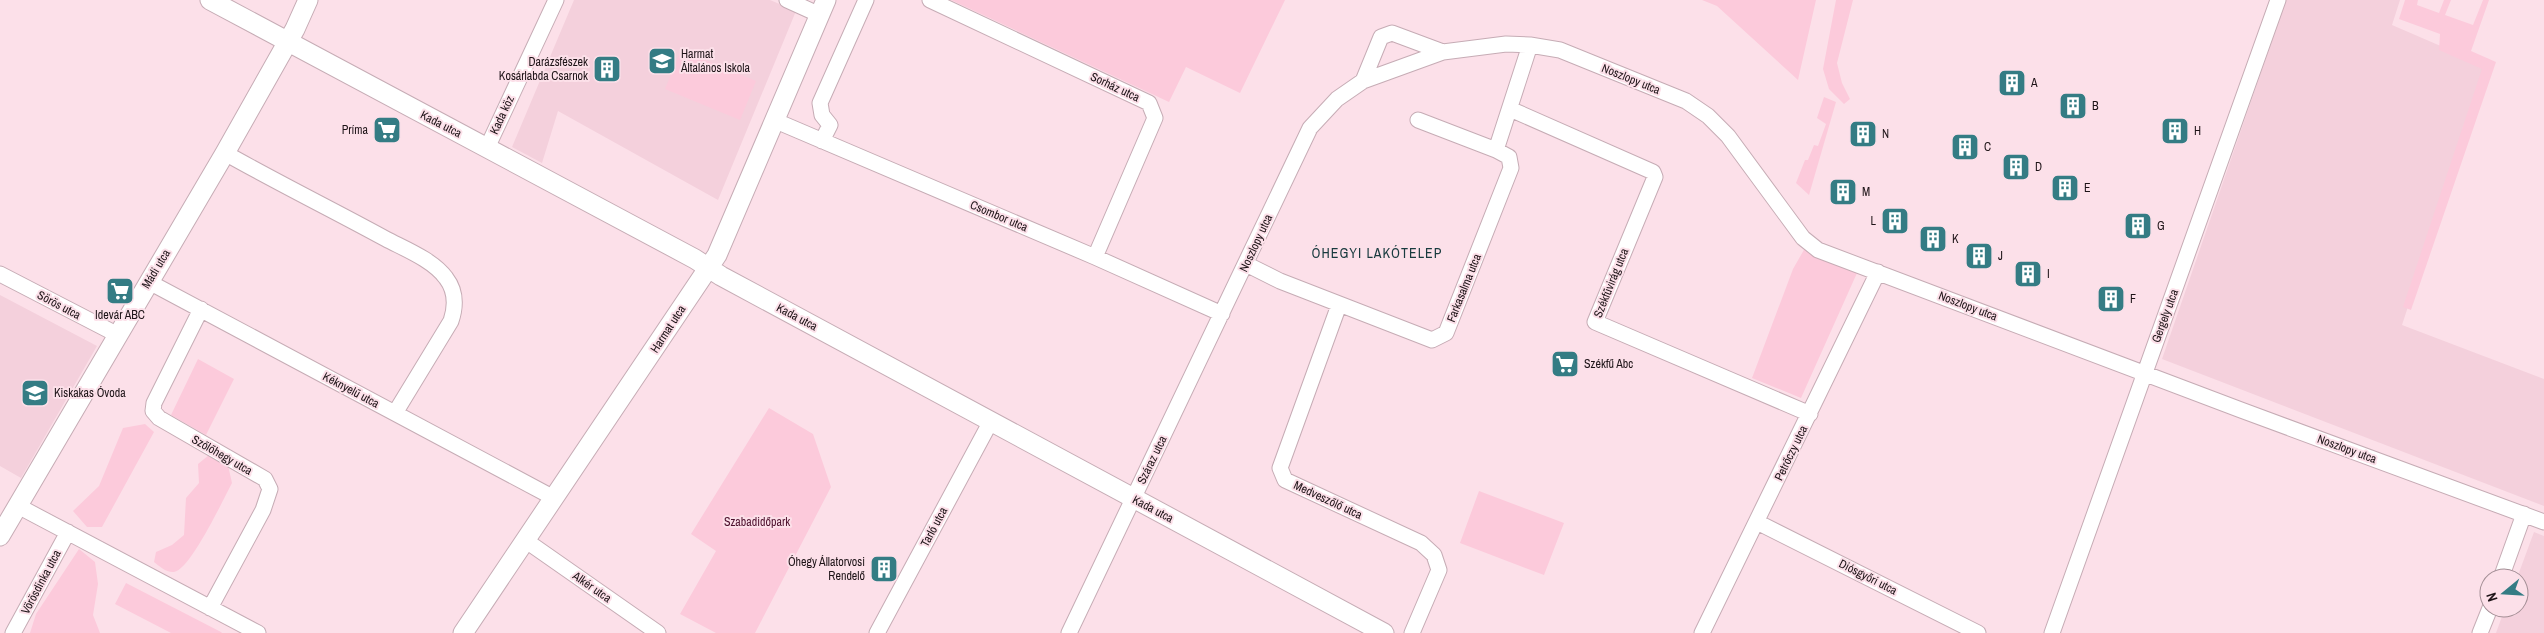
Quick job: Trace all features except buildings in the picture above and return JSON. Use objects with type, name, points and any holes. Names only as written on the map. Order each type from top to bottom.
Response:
[{"type":"street","name":"Kada utca","points":[[210,0],[1384,633]]},
{"type":"street","name":"Mádi utca","points":[[0,536],[226,152],[288,42],[308,0]]},
{"type":"street","name":"Kada köz","points":[[486,148],[556,0]]},
{"type":"street","points":[[787,0],[823,7]]},
{"type":"street","points":[[822,140],[830,125],[822,115],[820,102],[866,0]]},
{"type":"street","name":"Sorház utca","points":[[930,0],[1149,103],[1155,118],[1095,257]]},
{"type":"street","name":"Gergely utca","points":[[2052,633],[2278,0]]},
{"type":"street","name":"Harmat utca","points":[[463,633],[717,255],[776,121],[823,7]]},
{"type":"street","name":"Noszlopy utca","points":[[1363,81],[1381,38],[1392,33],[1443,52]]},
{"type":"street","name":"Noszlopy utca","points":[[1222,314],[1310,128],[1337,98],[1363,81],[1443,52],[1506,44],[1530,45],[1560,50],[1686,101],[1708,116],[1728,136],[1803,238],[1818,250],[2544,522]]},
{"type":"street","points":[[1418,120],[1496,150],[1530,45]]},
{"type":"street","name":"Székfűvirág utca","points":[[1510,109],[1653,172],[1655,177],[1595,322],[1810,414]]},
{"type":"street","name":"Csombor utca","points":[[776,121],[1095,257],[1222,314]]},
{"type":"street","name":"Farkasalma utca","points":[[1246,264],[1280,281],[1432,340],[1446,333],[1512,168],[1509,156],[1496,150]]},
{"type":"street","points":[[226,152],[402,248],[440,270],[447,279],[453,290],[455,307],[451,321],[395,413]]},
{"type":"street","name":"Petrőczy utca","points":[[1702,633],[1878,272]]},
{"type":"street","name":"Sörös utca","points":[[0,274],[118,335]]},
{"type":"street","name":"Kéknyelű utca","points":[[149,282],[554,498]]},
{"type":"street","name":"Medveszőlő utca","points":[[1339,305],[1280,468],[1285,480],[1421,543],[1434,555],[1439,570],[1412,633]]},
{"type":"street","name":"Szőlőhegy utca","points":[[201,309],[154,403],[153,411],[159,418],[264,479],[270,489],[263,510],[210,608]]},
{"type":"street","name":"Száraz utca","points":[[1069,633],[1222,314]]},
{"type":"street","name":"Tarló utca","points":[[877,633],[991,422]]},
{"type":"street","points":[[18,506],[258,633]]},
{"type":"street","points":[[2505,568],[2524,514]]},
{"type":"street","name":"Diósgyőri utca","points":[[1757,522],[1978,633]]},
{"type":"street","name":"Vörösdinka utca","points":[[13,633],[68,532]]},
{"type":"street","name":"Alkér utca","points":[[525,540],[656,633]]},
{"type":"street","points":[[2480,633],[2486,618]]},
{"type":"shaded area","name":"Harmat Általános Iskola","points":[[574,0],[770,0],[796,11],[718,200],[558,111],[542,163],[512,147]]},
{"type":"shaded area","points":[[2286,0],[2400,0],[2392,25],[2487,66],[2402,325],[2544,379],[2544,506],[2162,359]]},
{"type":"shaded area","name":"Kiskakas Óvoda","points":[[0,295],[97,346],[21,478],[0,466]]},
{"type":"shaded area","points":[[2534,532],[2544,536],[2544,633],[2496,633],[2501,618],[2529,618],[2529,568],[2521,568]]},
{"type":"green space","points":[[951,0],[1285,0],[1240,93],[1186,67],[1169,102]]},
{"type":"green space","points":[[1702,0],[1816,0],[1798,80],[1717,6]]},
{"type":"green space","points":[[1836,0],[1853,0],[1837,63],[1842,83],[1850,99],[1844,104],[1829,89],[1823,69]]},
{"type":"green space","points":[[2405,0],[2418,0],[2417,5],[2439,13],[2444,0],[2451,0],[2445,15],[2473,25],[2483,0],[2489,0],[2471,51],[2496,62],[2411,310],[2403,307],[2482,69],[2439,50],[2440,34],[2399,19]]},
{"type":"green space","points":[[681,50],[756,81],[740,120],[665,89]]},
{"type":"green space","points":[[1824,97],[1836,102],[1809,195],[1796,183],[1805,160],[1808,160],[1814,145],[1818,146],[1826,124],[1817,118]]},
{"type":"green space","points":[[1805,248],[1857,273],[1801,398],[1752,378],[1793,269]]},
{"type":"green space","points":[[198,359],[234,379],[206,435],[171,415]]},
{"type":"green space","name":"Szabadidőpark","points":[[769,408],[813,434],[831,487],[755,633],[716,633],[680,614],[716,551],[691,534]]},
{"type":"green space","points":[[145,424],[154,432],[102,527],[87,527],[73,511],[99,486],[123,428]]},
{"type":"green space","points":[[209,455],[227,461],[232,483],[206,533],[189,560],[174,572],[163,569],[154,562],[156,552],[172,545],[184,535],[186,498],[199,483],[198,464]]},
{"type":"green space","points":[[1479,491],[1564,523],[1544,575],[1460,543]]},
{"type":"green space","points":[[79,549],[95,562],[98,584],[93,615],[100,633],[30,633],[36,614]]},
{"type":"green space","points":[[126,583],[222,633],[171,633],[115,604]]},
{"type":"place","name":"Harmat Általános Iskola","points":[[662,61]]},
{"type":"place","name":"Darázsfészek Kosárlabda Csarnok","points":[[607,69]]},
{"type":"place","name":"A","points":[[2012,83]]},
{"type":"place","name":"B","points":[[2073,106]]},
{"type":"place","name":"Príma","points":[[387,130]]},
{"type":"place","name":"H","points":[[2175,131]]},
{"type":"place","name":"N","points":[[1863,134]]},
{"type":"place","name":"C","points":[[1965,147]]},
{"type":"place","name":"D","points":[[2016,167]]},
{"type":"place","name":"E","points":[[2065,188]]},
{"type":"place","name":"M","points":[[1843,192]]},
{"type":"place","name":"L","points":[[1895,221]]},
{"type":"place","name":"G","points":[[2138,226]]},
{"type":"place","name":"K","points":[[1933,239]]},
{"type":"place","name":"J","points":[[1979,256]]},
{"type":"place","name":"I","points":[[2028,274]]},
{"type":"place","name":"Idevár ABC","points":[[120,291]]},
{"type":"place","name":"F","points":[[2111,299]]},
{"type":"place","name":"Székfű Abc","points":[[1565,364]]},
{"type":"place","name":"Kiskakas Óvoda","points":[[35,393]]},
{"type":"place","name":"Óhegy Állatorvosi Rendelő","points":[[884,569]]},
{"type":"district","name":"ÓHEGYI LAKÓTELEP","points":[[1377,253]]}]
